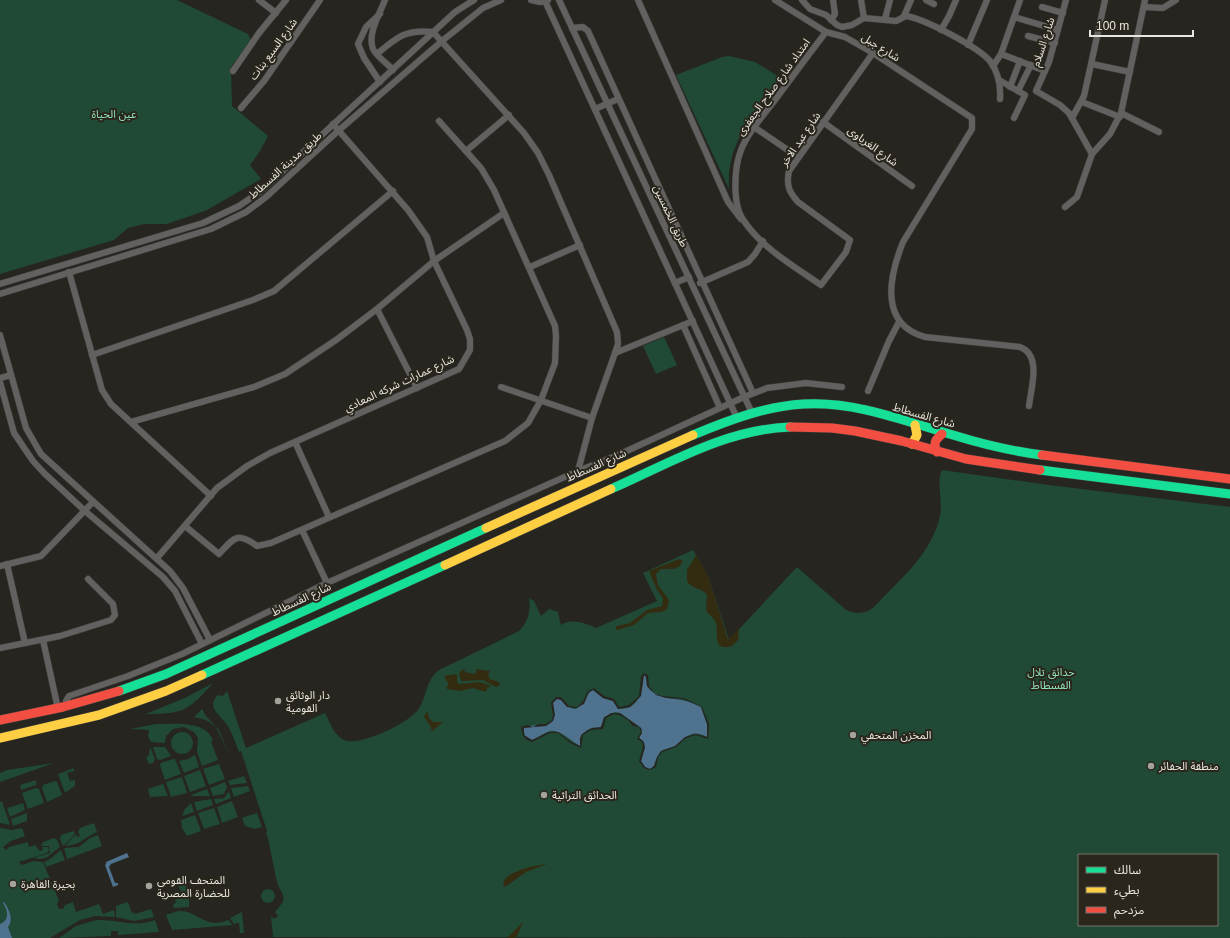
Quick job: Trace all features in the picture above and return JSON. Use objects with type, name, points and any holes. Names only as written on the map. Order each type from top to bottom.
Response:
[{"type":"main road","name":"شارع الفسطاط","points":[[0,720],[62,708],[125,690],[187,665],[378,576],[653,452],[752,413],[793,405],[821,404],[866,412],[942,434],[1027,453],[1230,479]]},
{"type":"main road","points":[[0,738],[99,714],[166,692],[731,436],[778,426],[807,425],[840,428],[988,463],[1230,494]]},
{"type":"main road","points":[[912,444],[917,435],[914,425]]},
{"type":"main road","points":[[937,452],[934,443],[937,437],[942,434]]},
{"type":"street","points":[[259,0],[276,13]]},
{"type":"street","points":[[233,71],[286,0]]},
{"type":"street","name":"شارع السبع بنات","points":[[241,108],[264,81],[320,0]]},
{"type":"street","points":[[385,0],[374,30],[372,41],[373,47],[377,54],[393,70]]},
{"type":"street","name":"طريق مدينة الفسطاط","points":[[0,284],[216,219],[239,206],[261,191],[455,12],[474,0]]},
{"type":"street","name":"طريق مدينة الفسطاط","points":[[0,294],[211,229],[234,219],[266,197],[338,131],[442,41],[483,8],[501,0]]},
{"type":"street","points":[[531,0],[546,1],[737,418]]},
{"type":"street","name":"طريق الخمسين","points":[[559,0],[752,413]]},
{"type":"street","points":[[638,0],[728,202],[743,221],[763,241],[748,262],[693,286]]},
{"type":"street","name":"شارع جبل","points":[[775,0],[826,32],[845,37],[873,53],[972,118],[972,129],[912,227],[897,256],[891,298],[892,307],[899,322]]},
{"type":"street","points":[[802,0],[810,9],[822,13],[837,25],[847,27],[864,18],[897,20],[904,16],[913,17],[941,30],[968,44],[982,54],[993,66],[999,80],[1000,99]]},
{"type":"street","points":[[831,20],[835,14],[833,0]]},
{"type":"street","points":[[861,0],[864,18]]},
{"type":"street","points":[[886,19],[890,0]]},
{"type":"street","points":[[904,16],[911,0]]},
{"type":"street","points":[[926,0],[934,4]]},
{"type":"street","points":[[941,30],[956,0]]},
{"type":"street","points":[[968,44],[987,0]]},
{"type":"street","points":[[993,66],[1001,54],[1020,0]]},
{"type":"street","name":"شارع السلام","points":[[1066,0],[1045,71],[1036,88],[1037,93],[1060,105],[1072,118]]},
{"type":"street","points":[[1092,154],[1072,118],[1082,102],[1092,64],[1105,0]]},
{"type":"street","points":[[1065,208],[1077,197],[1092,154],[1110,134],[1120,115],[1145,0]]},
{"type":"street","points":[[1144,7],[1163,8],[1176,0]]},
{"type":"street","points":[[1042,7],[1063,14]]},
{"type":"street","points":[[380,14],[366,27],[358,44],[364,58],[380,82]]},
{"type":"street","points":[[1014,17],[1058,30]]},
{"type":"street","name":"طريق الخمسين","points":[[572,28],[583,27],[588,31],[752,393]]},
{"type":"street","points":[[377,54],[403,34],[413,31],[434,32],[509,115],[538,153],[560,197],[617,332],[618,344],[592,418],[578,471]]},
{"type":"street","name":"امتداد شارع صلاح الجعفرى","points":[[743,221],[736,190],[736,162],[741,148],[754,128],[826,32]]},
{"type":"street","points":[[1028,36],[1054,43]]},
{"type":"street","name":"شارع عبد الاخر","points":[[763,241],[821,285],[846,252],[850,240],[798,202],[792,194],[787,180],[789,171],[798,157],[873,53]]},
{"type":"street","points":[[1001,54],[1045,71]]},
{"type":"street","points":[[1010,87],[1020,61]]},
{"type":"street","points":[[1092,64],[1130,72]]},
{"type":"street","points":[[1018,91],[1031,65]]},
{"type":"street","points":[[999,80],[1025,97],[1014,118]]},
{"type":"street","points":[[595,109],[618,99]]},
{"type":"street","points":[[1082,102],[1120,115],[1158,132]]},
{"type":"street","points":[[466,151],[509,115]]},
{"type":"street","points":[[185,526],[219,554],[231,542],[239,537],[244,537],[257,546],[271,543],[504,441],[528,424],[541,400],[555,363],[555,326],[491,184],[481,168],[439,121]]},
{"type":"street","name":"شارع الغرباوى","points":[[823,122],[912,186]]},
{"type":"street","name":"شارع عمارات شركه المعادي","points":[[157,558],[225,481],[247,466],[270,453],[459,369],[470,350],[467,330],[434,261],[427,237],[393,191],[333,124]]},
{"type":"street","points":[[754,128],[798,157]]},
{"type":"street","points":[[625,140],[635,136]]},
{"type":"street","points":[[92,354],[253,300],[274,291],[393,191]]},
{"type":"street","points":[[656,208],[666,204]]},
{"type":"street","points":[[131,422],[254,387],[285,374],[329,345],[377,309],[434,261],[504,213]]},
{"type":"street","points":[[530,268],[580,246]]},
{"type":"street","points":[[69,272],[102,390],[110,404],[211,496]]},
{"type":"street","points":[[675,283],[689,277]]},
{"type":"street","points":[[377,309],[417,388]]},
{"type":"street","points":[[615,353],[693,321]]},
{"type":"street","points":[[868,391],[889,341],[899,322],[906,329],[925,337],[1020,347],[1026,350],[1031,355],[1033,362],[1029,406]]},
{"type":"street","points":[[683,325],[720,408]]},
{"type":"street","points":[[0,335],[26,428],[41,454],[157,558],[184,588],[210,640]]},
{"type":"street","points":[[0,378],[12,375]]},
{"type":"street","points":[[0,382],[14,433],[22,447],[44,473],[85,511],[163,577],[175,591],[202,644]]},
{"type":"street","points":[[62,708],[70,696],[128,676],[202,644],[327,583],[578,471],[618,455],[752,393],[793,383],[825,384],[842,387]]},
{"type":"street","points":[[501,387],[592,418]]},
{"type":"street","points":[[296,442],[329,517]]},
{"type":"street","points":[[0,566],[41,556],[93,502]]},
{"type":"street","points":[[302,530],[327,583]]},
{"type":"street","points":[[7,564],[25,644]]},
{"type":"street","points":[[0,648],[43,640],[109,622],[114,618],[115,612],[112,604],[88,579]]},
{"type":"street","points":[[43,640],[62,708]]},
{"type":"green space","name":"عين الحياة","points":[[0,0],[177,0],[248,34],[251,40],[231,67],[232,106],[268,136],[250,165],[261,179],[207,210],[167,224],[144,224],[128,228],[114,240],[0,274]]},
{"type":"green space","points":[[729,56],[755,62],[781,78],[752,116],[737,142],[732,156],[729,172],[729,189],[676,75],[722,57]]},
{"type":"green space","points":[[664,337],[677,365],[656,374],[643,346]]},
{"type":"green space","name":"حدائق تلال الفسطاط","points":[[942,470],[1049,485],[1230,507],[1230,938],[273,937],[271,916],[274,919],[278,916],[275,912],[283,902],[283,894],[277,882],[267,831],[241,751],[239,752],[227,724],[214,708],[214,700],[218,695],[223,696],[227,691],[246,748],[325,713],[335,732],[344,740],[361,740],[372,737],[394,727],[418,710],[431,679],[439,670],[519,631],[525,624],[528,616],[530,607],[529,598],[534,601],[541,616],[549,609],[558,612],[561,625],[574,622],[583,623],[596,628],[657,601],[643,573],[693,550],[708,576],[729,640],[797,567],[845,609],[856,613],[868,611],[874,607],[914,565],[930,542],[936,529],[941,510],[940,479]]},
{"type":"green space","points":[[213,683],[197,700],[184,709],[177,712],[146,714],[187,697]]},
{"type":"green space","points":[[202,709],[206,716],[219,730],[229,754],[216,727],[206,720],[194,717]]},
{"type":"green space","points":[[156,724],[189,724],[203,729],[213,740],[211,742],[218,760],[202,766],[197,752],[198,738],[194,732],[184,727],[173,729],[166,736],[165,743],[151,742],[148,736],[149,730],[130,729]]},
{"type":"green space","points":[[182,732],[190,735],[193,743],[190,751],[182,754],[174,751],[171,743],[174,735]]},
{"type":"green space","points":[[150,747],[155,759],[153,763],[149,764],[146,758],[149,755]]},
{"type":"green space","points":[[153,747],[165,747],[171,756],[160,760],[157,759]]},
{"type":"green space","points":[[195,755],[199,767],[184,773],[179,761],[188,759]]},
{"type":"green space","points":[[175,759],[181,774],[165,780],[160,765],[161,763]]},
{"type":"green space","points":[[54,763],[0,782],[0,773],[7,770]]},
{"type":"green space","points":[[219,764],[225,779],[209,785],[203,769]]},
{"type":"green space","points":[[74,768],[74,771],[67,773],[70,781],[75,780],[75,786],[65,793],[58,774]]},
{"type":"green space","points":[[200,770],[206,786],[190,792],[184,776]]},
{"type":"green space","points":[[244,776],[247,783],[230,785],[228,781]]},
{"type":"green space","points":[[182,777],[187,793],[171,797],[166,782]]},
{"type":"green space","points":[[36,780],[36,785],[21,790],[20,785]]},
{"type":"green space","points":[[55,781],[57,782],[62,795],[47,802],[42,788],[43,785]]},
{"type":"green space","points":[[225,782],[227,787],[224,794],[213,796],[210,788]]},
{"type":"green space","points":[[163,784],[168,796],[150,797],[148,789]]},
{"type":"green space","points":[[248,786],[250,791],[234,797],[231,788]]},
{"type":"green space","points":[[36,788],[39,789],[44,803],[28,809],[22,793]]},
{"type":"green space","points":[[207,789],[210,796],[191,795]]},
{"type":"green space","points":[[229,791],[231,798],[216,804],[214,799],[224,798]]},
{"type":"green space","points":[[211,799],[213,805],[197,811],[194,802]]},
{"type":"green space","points":[[2,801],[10,825],[0,823],[0,802]]},
{"type":"green space","points":[[232,801],[238,817],[222,823],[217,807]]},
{"type":"green space","points":[[23,803],[25,810],[10,817],[7,808]]},
{"type":"green space","points":[[191,803],[194,812],[182,816],[185,809]]},
{"type":"green space","points":[[214,808],[220,824],[204,829],[198,813]]},
{"type":"green space","points":[[27,813],[27,821],[13,826],[11,819]]},
{"type":"green space","points":[[257,813],[262,827],[255,829],[245,826],[242,818]]},
{"type":"green space","points":[[195,815],[201,831],[187,836],[182,828],[181,820]]},
{"type":"green space","points":[[94,823],[97,832],[78,843],[65,846],[76,834],[77,837],[80,836],[78,832],[80,828]]},
{"type":"green space","points":[[0,828],[12,830],[22,828],[25,836],[11,841],[3,847],[6,850],[9,847],[28,842],[29,847],[35,845],[40,851],[43,850],[42,847],[48,847],[49,850],[47,853],[19,862],[22,865],[33,861],[43,862],[59,901],[57,904],[59,909],[63,909],[65,905],[73,902],[76,912],[99,904],[103,914],[114,910],[115,917],[95,916],[80,920],[50,938],[0,938]]},
{"type":"green space","points":[[73,831],[75,833],[63,846],[60,839],[61,835]]},
{"type":"green space","points":[[98,835],[102,846],[67,859],[64,848],[79,847],[90,838]]},
{"type":"green space","points":[[54,838],[57,840],[60,847],[48,857],[42,859],[33,858],[50,853],[49,846],[41,846],[43,842]]},
{"type":"green space","points":[[61,850],[65,860],[46,867],[44,862]]},
{"type":"green space","points":[[182,877],[189,895],[189,907],[174,908],[173,904],[176,903],[175,900],[180,898],[179,896],[182,895],[176,879]]},
{"type":"green space","points":[[265,889],[271,889],[275,893],[275,899],[271,903],[265,903],[261,899],[261,893]]},
{"type":"green space","points":[[128,902],[132,913],[134,912],[135,914],[151,909],[154,917],[134,921],[116,917],[116,906]]},
{"type":"green space","points":[[178,911],[191,913],[213,923],[228,920],[233,925],[172,930],[166,915]]},
{"type":"green space","points":[[242,912],[244,933],[240,933],[239,923],[234,924],[230,918]]},
{"type":"green space","points":[[96,920],[140,923],[155,920],[159,932],[118,935],[118,931],[111,931],[111,936],[59,938],[76,926]]},
{"type":"sand","points":[[696,555],[708,576],[728,640],[739,629],[738,640],[732,646],[725,647],[718,644],[716,623],[706,610],[707,595],[705,592],[689,584],[687,581],[687,570]]},
{"type":"sand","points":[[679,559],[683,561],[676,568],[661,569],[656,574],[658,585],[669,600],[667,609],[661,612],[648,613],[634,625],[617,630],[615,628],[617,626],[630,623],[647,610],[662,606],[663,598],[657,590],[649,571]]},
{"type":"sand","points":[[464,669],[465,672],[474,674],[477,672],[475,669],[490,671],[488,675],[490,679],[499,682],[500,685],[496,687],[483,680],[462,681],[459,672]]},
{"type":"sand","points":[[457,674],[457,682],[459,684],[480,682],[491,686],[487,688],[486,692],[473,688],[460,691],[447,689],[446,687],[449,685],[444,676]]},
{"type":"sand","points":[[427,711],[429,718],[433,722],[443,722],[432,731],[430,725],[424,717]]},
{"type":"sand","points":[[547,864],[526,872],[505,887],[503,883],[510,875],[522,869]]},
{"type":"sand","points":[[523,922],[516,938],[507,938]]},
{"type":"water","points":[[644,675],[646,677],[647,686],[657,695],[694,703],[701,707],[707,724],[707,737],[692,734],[676,746],[662,751],[654,766],[650,769],[645,767],[641,761],[645,747],[644,742],[639,738],[642,731],[641,728],[620,713],[615,712],[604,717],[601,727],[592,728],[586,731],[580,740],[580,746],[562,734],[554,731],[547,732],[532,740],[525,736],[523,728],[550,723],[553,719],[553,703],[555,699],[560,699],[567,706],[577,709],[588,694],[593,690],[603,698],[613,701],[618,709],[630,707],[638,699],[642,688]]},
{"type":"water","points":[[127,853],[129,857],[111,864],[109,867],[115,883],[118,883],[118,885],[113,887],[105,865],[106,862]]},
{"type":"water","points":[[4,902],[8,908],[11,918],[8,927],[12,938],[0,938],[0,924],[7,918]]},
{"type":"pier","points":[[644,673],[648,675],[649,686],[655,694],[684,698],[702,707],[709,724],[708,739],[696,735],[686,738],[676,747],[662,752],[658,757],[656,767],[650,770],[644,768],[639,761],[643,747],[642,742],[637,739],[641,732],[639,727],[633,726],[628,720],[620,715],[614,714],[606,718],[603,729],[591,730],[583,735],[581,748],[570,743],[558,733],[550,733],[532,742],[523,736],[521,727],[527,725],[533,727],[539,724],[546,724],[552,720],[553,715],[551,703],[556,697],[561,697],[569,706],[577,707],[583,701],[588,691],[594,688],[604,696],[614,699],[619,707],[629,705],[639,696],[641,676]],"holes":[[[644,675],[646,677],[647,686],[656,695],[666,698],[683,699],[701,707],[707,724],[707,737],[696,734],[685,737],[675,746],[661,751],[654,766],[650,769],[645,767],[641,761],[645,747],[643,741],[639,738],[642,733],[641,728],[620,713],[611,713],[604,718],[601,727],[592,728],[582,734],[580,738],[580,746],[571,742],[558,732],[549,732],[532,740],[524,735],[524,728],[546,726],[553,721],[555,715],[553,703],[557,699],[561,700],[567,707],[576,708],[584,704],[589,692],[593,690],[603,698],[613,701],[618,709],[630,707],[641,696]]]},
{"type":"traffic: fast","points":[[693,435],[734,419],[762,411],[790,405],[823,404],[880,413],[986,444],[1042,455]]},
{"type":"traffic: fast","points":[[611,489],[698,449],[720,441],[766,429],[790,427]]},
{"type":"traffic: fast","points":[[1040,470],[1230,494]]},
{"type":"traffic: fast","points":[[119,691],[166,674],[486,528]]},
{"type":"traffic: fast","points":[[202,675],[445,565]]},
{"type":"traffic: slow","points":[[912,444],[917,435],[915,425]]},
{"type":"traffic: slow","points":[[486,528],[693,435]]},
{"type":"traffic: slow","points":[[445,565],[611,489]]},
{"type":"traffic: slow","points":[[0,738],[99,715],[166,691],[202,675]]},
{"type":"traffic: jam","points":[[790,427],[832,428],[855,431],[902,441],[966,459],[1040,470]]},
{"type":"traffic: jam","points":[[937,452],[935,442],[942,434]]},
{"type":"traffic: jam","points":[[1042,455],[1230,479]]},
{"type":"traffic: jam","points":[[0,720],[63,707],[119,691]]},
{"type":"place","name":"دار الوثائق القومية","points":[[278,701]]},
{"type":"place","name":"المخزن المتحفي","points":[[853,735]]},
{"type":"place","name":"منطقة الحفائر","points":[[1151,766]]},
{"type":"place","name":"الحدائق التراثية","points":[[544,795]]},
{"type":"place","name":"بحيرة القاهرة","points":[[13,884]]},
{"type":"place","name":"المتحف القومى للحضارة المصرية","points":[[149,886]]}]
